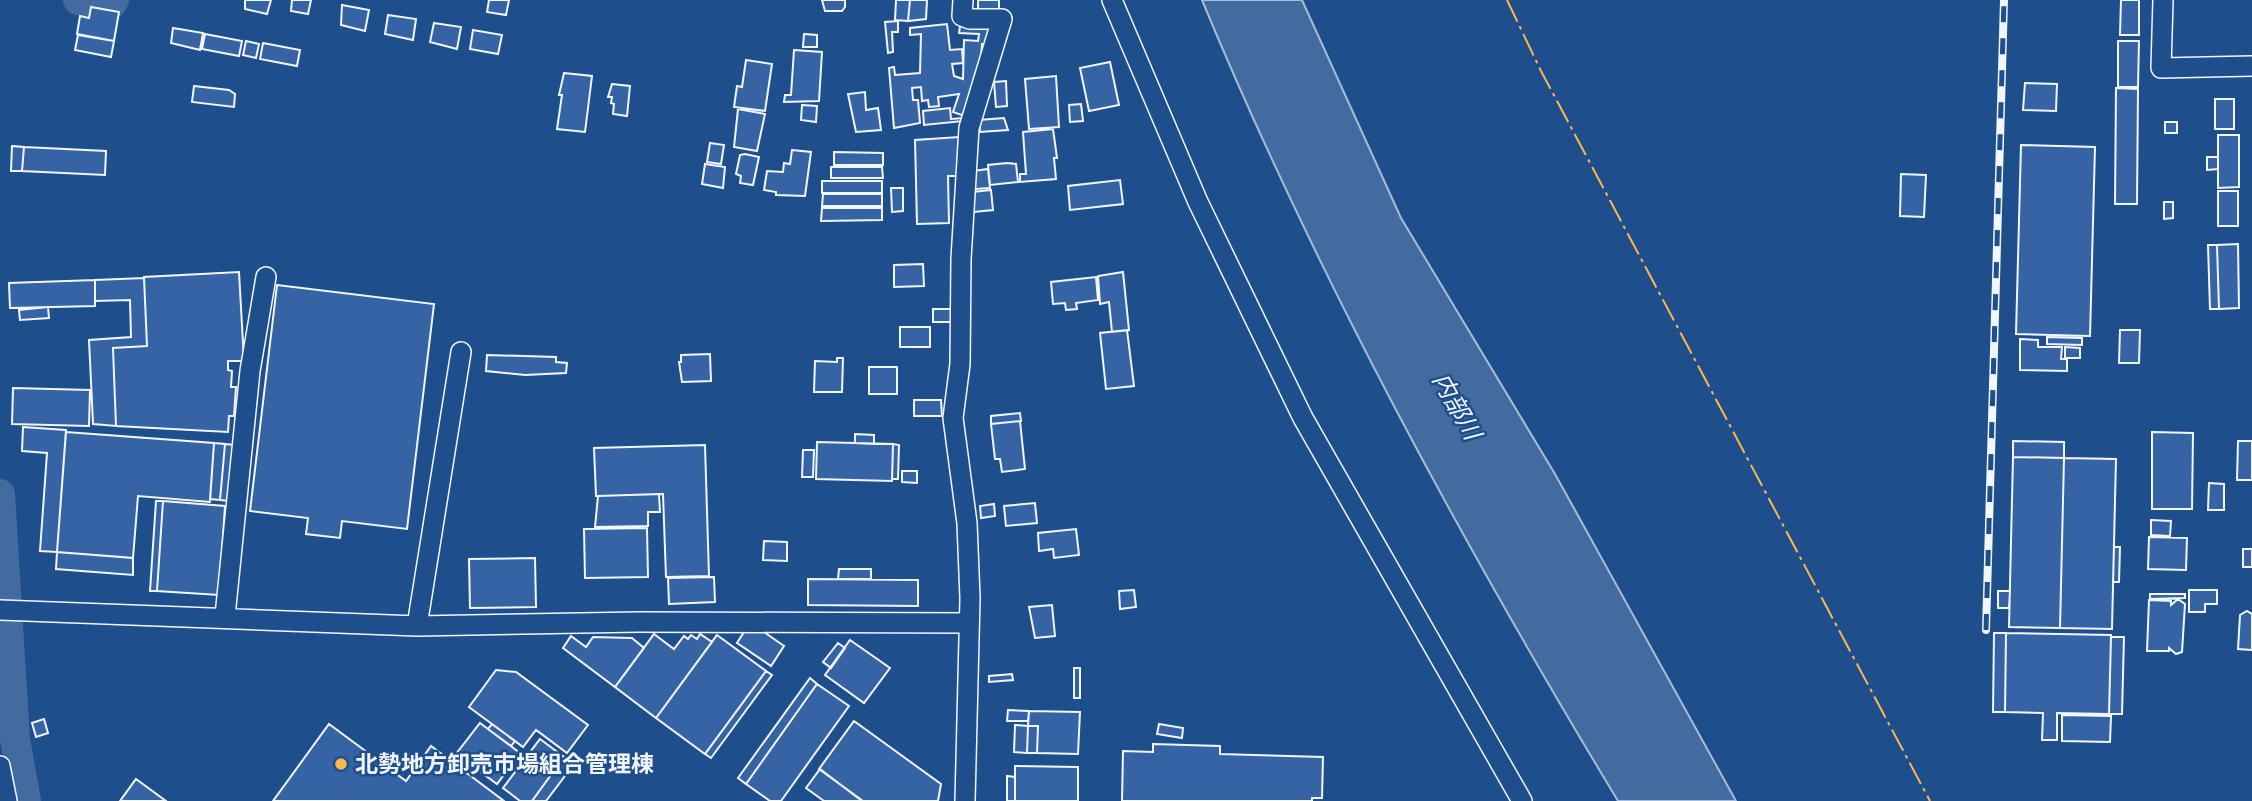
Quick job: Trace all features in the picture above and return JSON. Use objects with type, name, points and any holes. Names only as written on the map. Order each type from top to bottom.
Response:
[{"type":"street","points":[[963,0],[962,16],[970,19],[1002,19],[969,128],[964,172],[960,364],[953,418],[967,523],[969,623],[965,801]]},
{"type":"street","points":[[1112,0],[1198,202],[1303,418],[1522,801]]},
{"type":"street","points":[[2163,0],[2161,68],[2252,66]]},
{"type":"street","points":[[225,616],[250,371],[266,277]]},
{"type":"street","points":[[417,626],[461,352]]},
{"type":"street","points":[[5,611],[225,616],[417,626],[665,622],[969,623]]},
{"type":"street","points":[[0,766],[6,801]]},
{"type":"water","name":"内部川","points":[[1202,0],[1302,0],[1401,218],[1555,474],[1736,801],[1618,801],[1504,606],[1395,408],[1294,206]]},
{"type":"building","points":[[245,0],[271,0],[267,14],[245,9]]},
{"type":"building","points":[[292,0],[311,0],[308,14],[291,11]]},
{"type":"building","points":[[489,0],[509,0],[506,15],[487,12]]},
{"type":"building","points":[[822,0],[845,0],[845,7],[842,11],[825,11]]},
{"type":"building","points":[[896,0],[910,0],[908,21],[895,20]]},
{"type":"building","points":[[910,0],[927,0],[926,19],[908,21]]},
{"type":"building","points":[[978,0],[999,0],[999,10],[978,10]]},
{"type":"building","points":[[2121,0],[2139,0],[2139,35],[2120,35]]},
{"type":"building","points":[[342,5],[369,10],[365,31],[341,25]]},
{"type":"building","points":[[91,7],[119,12],[114,41],[77,34],[80,16],[89,18]]},
{"type":"building","points":[[388,15],[416,19],[413,40],[385,34]]},
{"type":"building","points":[[898,21],[898,32],[892,32],[893,52],[888,53],[885,22]]},
{"type":"building","points":[[434,23],[461,27],[457,49],[430,42]]},
{"type":"building","points":[[947,24],[950,50],[962,49],[963,63],[952,64],[954,76],[963,79],[964,40],[978,41],[979,34],[959,33],[960,26],[989,28],[988,44],[982,44],[980,73],[967,117],[953,112],[959,94],[938,97],[939,106],[929,107],[928,100],[922,101],[921,87],[912,88],[913,100],[918,100],[920,123],[894,128],[889,68],[894,67],[895,75],[920,73],[921,34],[910,35],[910,28]]},
{"type":"building","points":[[173,28],[203,33],[200,50],[171,43]]},
{"type":"building","points":[[473,30],[502,35],[498,54],[470,49]]},
{"type":"building","points":[[205,34],[242,41],[239,56],[202,49]]},
{"type":"building","points":[[804,34],[817,35],[817,47],[803,47]]},
{"type":"building","points":[[78,35],[114,41],[111,57],[75,50]]},
{"type":"building","points":[[246,41],[259,44],[256,58],[243,55]]},
{"type":"building","points":[[2118,41],[2139,41],[2138,87],[2118,87]]},
{"type":"building","points":[[263,43],[300,50],[297,66],[260,59]]},
{"type":"building","points":[[794,50],[822,52],[819,101],[784,102],[785,95],[791,95]]},
{"type":"building","points":[[746,60],[772,64],[765,111],[734,107],[737,86],[742,87]]},
{"type":"building","points":[[1110,62],[1119,105],[1089,111],[1080,68]]},
{"type":"building","points":[[564,73],[592,76],[585,132],[557,129],[562,95],[559,95]]},
{"type":"building","points":[[1056,76],[1059,127],[1029,129],[1025,79]]},
{"type":"building","points":[[1006,81],[1007,106],[996,107],[994,82]]},
{"type":"building","points":[[2025,83],[2057,84],[2056,111],[2023,110]]},
{"type":"building","points":[[612,84],[630,86],[627,116],[613,114],[612,97],[608,97]]},
{"type":"building","points":[[194,86],[229,90],[235,94],[234,107],[192,102]]},
{"type":"building","points":[[2116,88],[2138,89],[2137,204],[2115,204]]},
{"type":"building","points":[[865,92],[866,110],[878,108],[881,130],[856,132],[848,94]]},
{"type":"building","points":[[2215,99],[2234,99],[2234,129],[2215,129]]},
{"type":"building","points":[[1081,104],[1083,121],[1070,122],[1069,105]]},
{"type":"building","points":[[802,105],[817,106],[816,122],[801,120]]},
{"type":"building","points":[[950,108],[951,119],[963,118],[964,121],[924,125],[923,111]]},
{"type":"building","points":[[738,109],[765,114],[757,151],[734,147]]},
{"type":"building","points":[[1004,118],[1008,130],[980,132],[979,120]]},
{"type":"building","points":[[2165,122],[2177,122],[2177,133],[2165,133]]},
{"type":"building","points":[[1053,129],[1057,158],[1054,158],[1056,179],[1020,182],[1020,174],[1026,174],[1023,132]]},
{"type":"building","points":[[2218,135],[2239,135],[2239,187],[2218,188]]},
{"type":"building","points":[[959,137],[958,176],[948,176],[949,223],[917,224],[915,140]]},
{"type":"building","points":[[710,143],[724,145],[721,164],[707,162]]},
{"type":"building","points":[[2021,145],[2095,147],[2090,336],[2016,334]]},
{"type":"building","points":[[12,146],[24,147],[22,171],[11,171]]},
{"type":"building","points":[[24,147],[106,151],[105,175],[22,171]]},
{"type":"building","points":[[792,150],[811,152],[805,196],[776,195],[776,192],[764,190],[767,171],[783,172],[784,163],[790,164]]},
{"type":"building","points":[[834,152],[883,153],[883,165],[834,165]]},
{"type":"building","points":[[740,155],[759,157],[753,185],[740,183],[741,176],[736,174]]},
{"type":"building","points":[[2207,157],[2218,157],[2218,169],[2207,170]]},
{"type":"building","points":[[705,164],[725,167],[723,188],[702,184]]},
{"type":"building","points":[[1016,164],[1018,182],[990,185],[988,165]]},
{"type":"building","points":[[831,167],[882,167],[883,178],[831,178]]},
{"type":"building","points":[[988,169],[990,188],[975,189],[973,171]]},
{"type":"building","points":[[1901,174],[1926,175],[1924,217],[1900,216]]},
{"type":"building","points":[[1120,180],[1123,204],[1070,210],[1068,186]]},
{"type":"building","points":[[822,181],[882,181],[882,193],[822,193]]},
{"type":"building","points":[[891,188],[903,188],[903,211],[892,212]]},
{"type":"building","points":[[991,190],[993,210],[974,212],[972,192]]},
{"type":"building","points":[[2218,191],[2238,191],[2238,226],[2218,226]]},
{"type":"building","points":[[823,194],[882,194],[882,206],[822,206]]},
{"type":"building","points":[[2164,202],[2173,202],[2173,218],[2164,219]]},
{"type":"building","points":[[822,208],[882,208],[882,220],[821,221]]},
{"type":"building","points":[[2238,244],[2239,308],[2219,309],[2217,245]]},
{"type":"building","points":[[2208,245],[2217,245],[2219,309],[2210,309]]},
{"type":"building","points":[[923,264],[924,286],[894,287],[894,265]]},
{"type":"building","points":[[239,272],[244,361],[228,361],[228,370],[232,371],[231,387],[236,387],[234,416],[229,416],[228,432],[116,426],[113,348],[147,346],[144,277]]},
{"type":"building","points":[[1123,272],[1129,330],[1112,332],[1109,302],[1100,304],[1098,276]]},
{"type":"building","points":[[1096,277],[1098,300],[1076,303],[1077,309],[1066,310],[1065,303],[1053,304],[1051,282]]},
{"type":"building","points":[[144,278],[147,346],[113,348],[116,426],[93,424],[89,340],[131,337],[130,300],[95,301],[95,280]]},
{"type":"building","points":[[95,280],[95,306],[10,308],[9,283]]},
{"type":"building","points":[[277,285],[434,304],[407,529],[342,521],[340,538],[306,534],[308,518],[250,511]]},
{"type":"building","points":[[48,307],[49,318],[20,320],[19,310]]},
{"type":"building","points":[[933,309],[954,309],[954,322],[933,322]]},
{"type":"building","points":[[900,327],[930,327],[930,347],[900,347]]},
{"type":"building","points":[[1127,330],[1134,386],[1106,389],[1100,333]]},
{"type":"building","points":[[2120,330],[2140,330],[2139,363],[2119,363]]},
{"type":"building","points":[[2047,337],[2082,338],[2082,345],[2047,344]]},
{"type":"building","points":[[2020,339],[2038,340],[2038,347],[2062,347],[2061,359],[2067,359],[2067,371],[2020,370]]},
{"type":"building","points":[[2065,347],[2080,348],[2080,358],[2065,358]]},
{"type":"building","points":[[710,354],[711,381],[682,382],[679,362],[681,355]]},
{"type":"building","points":[[487,355],[556,357],[556,362],[567,363],[566,373],[525,375],[486,371]]},
{"type":"building","points":[[837,358],[843,358],[842,392],[814,392],[815,361],[837,362]]},
{"type":"building","points":[[869,367],[897,367],[897,394],[869,394]]},
{"type":"building","points":[[13,388],[90,390],[89,426],[12,424]]},
{"type":"building","points":[[914,400],[941,400],[942,416],[914,416]]},
{"type":"building","points":[[1020,413],[1021,421],[991,424],[991,416]]},
{"type":"building","points":[[1020,421],[1025,469],[1002,472],[1000,459],[995,459],[991,424]]},
{"type":"building","points":[[23,427],[66,430],[57,552],[40,551],[47,453],[22,451]]},
{"type":"building","points":[[66,432],[214,443],[210,502],[138,496],[133,558],[57,552]]},
{"type":"building","points":[[2152,432],[2193,433],[2192,509],[2152,509]]},
{"type":"building","points":[[855,434],[874,435],[874,444],[855,443]]},
{"type":"building","points":[[2013,441],[2064,442],[2064,458],[2013,457]]},
{"type":"building","points":[[2238,441],[2252,441],[2252,480],[2237,480]]},
{"type":"building","points":[[817,442],[893,444],[892,481],[816,479]]},
{"type":"building","points":[[214,443],[225,444],[220,500],[210,499]]},
{"type":"building","points":[[225,444],[235,445],[230,501],[220,500]]},
{"type":"building","points":[[893,444],[899,445],[898,479],[892,479]]},
{"type":"building","points":[[705,445],[709,576],[666,577],[663,494],[596,496],[594,448]]},
{"type":"building","points":[[803,450],[814,450],[813,477],[802,477]]},
{"type":"building","points":[[2013,457],[2064,458],[2060,628],[2009,627]]},
{"type":"building","points":[[2064,458],[2116,459],[2112,629],[2060,628]]},
{"type":"building","points":[[902,471],[917,471],[917,483],[902,482]]},
{"type":"building","points":[[2209,483],[2224,484],[2224,510],[2208,510]]},
{"type":"building","points":[[659,494],[660,512],[648,512],[648,526],[595,527],[598,496]]},
{"type":"building","points":[[156,501],[163,501],[157,591],[150,591]]},
{"type":"building","points":[[163,501],[225,506],[219,595],[157,591]]},
{"type":"building","points":[[1035,503],[1037,523],[1006,526],[1004,506]]},
{"type":"building","points":[[994,504],[995,516],[981,518],[980,506]]},
{"type":"building","points":[[2151,520],[2171,521],[2170,536],[2151,535]]},
{"type":"building","points":[[647,528],[648,577],[585,578],[584,529]]},
{"type":"building","points":[[1076,529],[1079,555],[1054,558],[1053,549],[1039,551],[1038,533]]},
{"type":"building","points":[[2149,537],[2187,538],[2186,570],[2148,569]]},
{"type":"building","points":[[764,541],[787,542],[787,561],[763,560]]},
{"type":"building","points":[[2114,547],[2120,547],[2119,582],[2113,582]]},
{"type":"building","points":[[2243,549],[2252,549],[2252,567],[2243,567]]},
{"type":"building","points":[[57,552],[133,558],[133,575],[56,569]]},
{"type":"building","points":[[535,558],[536,607],[470,608],[469,559]]},
{"type":"building","points":[[839,569],[871,569],[871,579],[838,579]]},
{"type":"building","points":[[714,577],[715,602],[669,604],[668,578]]},
{"type":"building","points":[[808,579],[918,580],[918,606],[808,605]]},
{"type":"building","points":[[1134,590],[1136,607],[1120,609],[1119,591]]},
{"type":"building","points":[[2189,590],[2217,590],[2217,604],[2205,604],[2205,612],[2189,612]]},
{"type":"building","points":[[1998,591],[2010,591],[2009,608],[1998,608]]},
{"type":"building","points":[[2150,594],[2185,594],[2185,598],[2150,599]]},
{"type":"building","points":[[2178,599],[2185,604],[2182,652],[2176,654],[2169,648],[2169,651],[2147,651],[2149,600],[2171,601],[2171,605]]},
{"type":"building","points":[[1052,605],[1055,636],[1035,638],[1029,607]]},
{"type":"building","points":[[2247,611],[2252,614],[2252,650],[2238,649],[2240,615]]},
{"type":"building","points":[[744,632],[764,632],[784,646],[771,666],[737,643]]},
{"type":"building","points":[[1994,633],[2006,633],[2005,712],[1993,712]]},
{"type":"building","points":[[2006,633],[2111,635],[2109,714],[2057,713],[2057,740],[2042,740],[2043,713],[2005,712]]},
{"type":"building","points":[[654,634],[674,649],[684,636],[688,639],[691,635],[697,639],[700,634],[712,642],[656,718],[615,687]]},
{"type":"building","points":[[717,635],[766,671],[705,754],[656,718]]},
{"type":"building","points":[[571,636],[586,647],[593,637],[632,638],[644,648],[615,687],[563,648]]},
{"type":"building","points":[[2111,637],[2124,637],[2122,714],[2109,714]]},
{"type":"building","points":[[850,640],[890,668],[864,703],[825,675]]},
{"type":"building","points":[[838,643],[845,648],[831,668],[823,662]]},
{"type":"building","points":[[1074,668],[1080,668],[1080,698],[1074,698]]},
{"type":"building","points":[[496,670],[516,672],[588,725],[567,753],[536,730],[523,747],[469,707]]},
{"type":"building","points":[[766,671],[772,675],[711,758],[705,754]]},
{"type":"building","points":[[1012,674],[1013,680],[989,682],[989,676]]},
{"type":"building","points":[[810,678],[817,684],[746,784],[738,778]]},
{"type":"building","points":[[817,684],[849,706],[781,801],[770,801],[746,784]]},
{"type":"building","points":[[1008,710],[1029,711],[1028,721],[1007,721]]},
{"type":"building","points":[[1029,711],[1080,712],[1078,754],[1037,753],[1038,726],[1028,726]]},
{"type":"building","points":[[2062,715],[2111,716],[2110,742],[2062,741]]},
{"type":"building","points":[[44,719],[48,733],[36,737],[32,723]]},
{"type":"building","points":[[854,721],[941,784],[938,801],[863,801],[819,769]]},
{"type":"building","points":[[480,723],[520,753],[497,784],[456,754]]},
{"type":"building","name":"北勢地方卸売市場組合管理棟","points":[[329,724],[406,781],[431,746],[504,801],[273,801]]},
{"type":"building","points":[[492,724],[515,741],[511,746],[488,729]]},
{"type":"building","points":[[1159,724],[1183,728],[1182,738],[1157,734]]},
{"type":"building","points":[[1015,725],[1028,726],[1027,753],[1014,752]]},
{"type":"building","points":[[1028,726],[1038,726],[1037,753],[1027,753]]},
{"type":"building","points":[[540,739],[564,757],[532,801],[520,801],[503,788]]},
{"type":"building","points":[[1153,744],[1220,746],[1220,754],[1323,757],[1322,798],[1312,798],[1312,801],[1122,801],[1123,751],[1153,752]]},
{"type":"building","points":[[564,757],[574,764],[546,801],[532,801]]},
{"type":"building","points":[[1015,766],[1078,767],[1078,801],[1015,801]]},
{"type":"building","points":[[820,769],[862,801],[824,801],[806,788]]},
{"type":"building","points":[[1007,776],[1015,777],[1015,801],[1007,801]]},
{"type":"building","points":[[136,779],[166,801],[120,801]]},
{"type":"waterway","points":[[78,0],[111,4],[114,0]]},
{"type":"waterway","points":[[0,494],[15,739],[26,801]]},
{"type":"railway","points":[[1986,630],[2004,0]]},
{"type":"power","points":[[1507,0],[1541,71],[1930,801]]},
{"type":"place","name":"北勢地方卸売市場組合管理棟","points":[[341,764]]}]
